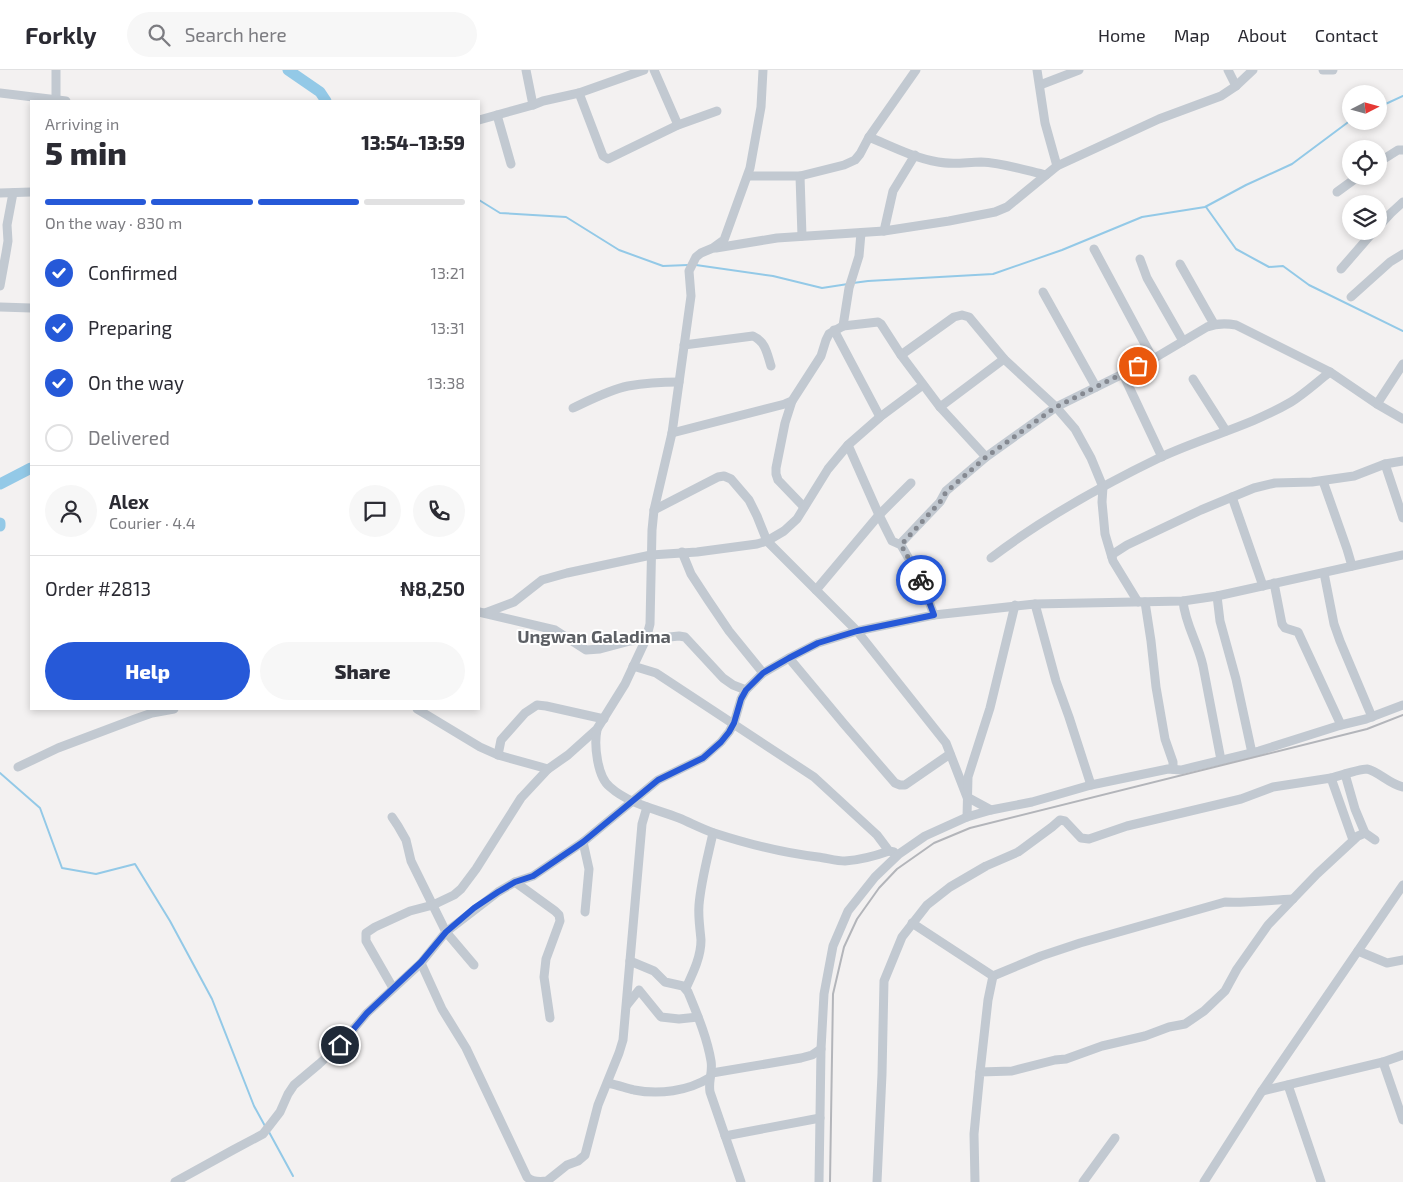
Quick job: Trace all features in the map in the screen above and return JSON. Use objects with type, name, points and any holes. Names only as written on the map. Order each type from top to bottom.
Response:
[{"type":"street","points":[[56,70],[61,100]]},
{"type":"street","points":[[526,70],[533,105]]},
{"type":"street","points":[[480,120],[543,101],[579,93],[644,70]]},
{"type":"street","points":[[654,70],[678,125]]},
{"type":"street","points":[[393,988],[366,941],[366,933],[375,927],[410,912],[433,905],[454,895],[461,889],[476,869],[521,798],[548,769],[568,755],[598,729],[625,684],[646,639],[650,624],[654,510],[672,433],[690,296],[690,271],[696,257],[724,240],[748,176],[761,107],[764,70]]},
{"type":"street","points":[[748,176],[800,176],[844,165],[855,160],[916,70]]},
{"type":"street","points":[[1037,70],[1045,123],[1057,166]]},
{"type":"street","points":[[1040,84],[1079,70]]},
{"type":"street","points":[[1228,70],[1236,86]]},
{"type":"street","points":[[713,248],[776,238],[884,231],[995,212],[1007,207],[1057,166],[1159,119],[1221,96],[1236,86],[1253,70]]},
{"type":"street","points":[[1323,70],[1333,70]]},
{"type":"street","points":[[0,93],[53,100]]},
{"type":"street","points":[[579,93],[603,156],[608,159],[678,125],[717,111]]},
{"type":"street","points":[[497,115],[511,164]]},
{"type":"street","points":[[869,137],[915,156],[939,162],[962,164],[981,162],[1046,175]]},
{"type":"street","points":[[1387,157],[1398,150],[1403,150]]},
{"type":"street","points":[[884,231],[894,191],[915,156]]},
{"type":"street","points":[[800,176],[802,236]]},
{"type":"street","points":[[1337,192],[1347,185]]},
{"type":"street","points":[[0,193],[30,192]]},
{"type":"street","points":[[0,286],[8,242],[6,225],[13,193]]},
{"type":"street","points":[[1387,217],[1403,202]]},
{"type":"street","points":[[861,233],[859,256],[848,288],[838,328],[880,417]]},
{"type":"street","points":[[1341,269],[1366,240]]},
{"type":"street","points":[[1094,249],[1153,358]]},
{"type":"street","points":[[1351,297],[1390,262],[1403,254]]},
{"type":"street","points":[[1140,260],[1147,278],[1183,341]]},
{"type":"street","points":[[1180,264],[1214,324]]},
{"type":"street","points":[[1043,292],[1096,387]]},
{"type":"street","points":[[0,307],[30,308]]},
{"type":"street","points":[[901,355],[954,317],[962,315],[969,317],[1004,359],[1056,407],[1075,429],[1091,458],[1103,487],[1102,502],[1105,534],[1113,561],[1141,602],[1151,641],[1156,687],[1165,739],[1173,762],[1173,769]]},
{"type":"street","points":[[804,507],[778,480],[776,468],[785,423],[792,401],[821,356],[829,334],[838,328],[878,322],[881,324],[940,408],[986,457]]},
{"type":"street","points":[[901,545],[940,502],[946,492],[986,457],[1056,407],[1123,374],[1214,324],[1236,325],[1330,372],[1403,419]]},
{"type":"street","points":[[684,344],[753,336],[764,344],[770,366]]},
{"type":"street","points":[[940,408],[1004,359]]},
{"type":"street","points":[[1377,404],[1403,364]]},
{"type":"street","points":[[991,558],[1019,537],[1103,487],[1162,457],[1259,419],[1292,402],[1330,372]]},
{"type":"street","points":[[1123,374],[1162,457]]},
{"type":"street","points":[[1193,379],[1226,431]]},
{"type":"street","points":[[573,408],[626,386],[679,382]]},
{"type":"street","points":[[482,612],[514,602],[542,580],[567,572],[651,555],[697,552],[767,542],[784,531],[796,518],[828,469],[848,445],[880,417],[923,385]]},
{"type":"street","points":[[672,433],[792,401]]},
{"type":"street","points":[[848,445],[892,541],[901,545],[921,580],[934,615]]},
{"type":"street","points":[[1112,557],[1113,554],[1127,545],[1254,488],[1275,483],[1354,476],[1385,464],[1403,461]]},
{"type":"street","points":[[1385,464],[1403,518]]},
{"type":"street","points":[[654,510],[718,477],[724,476],[731,479],[749,500],[767,542],[857,631],[941,735],[946,743],[967,797],[990,810]]},
{"type":"street","points":[[1322,480],[1352,566]]},
{"type":"street","points":[[816,590],[879,515],[911,483]]},
{"type":"street","points":[[1232,497],[1263,586]]},
{"type":"street","points":[[682,552],[691,574],[708,600],[763,673]]},
{"type":"street","points":[[175,1182],[264,1133],[280,1112],[294,1085],[340,1045],[367,1013],[421,962],[446,932],[498,892],[515,882],[533,876],[583,842],[658,780],[703,758],[729,732],[746,690],[763,673],[818,643],[857,631],[934,615],[1035,604],[1183,601],[1217,596],[1403,555]]},
{"type":"street","points":[[1324,572],[1334,624],[1372,717]]},
{"type":"street","points":[[1274,583],[1282,624],[1285,628],[1298,632],[1341,725]]},
{"type":"street","points":[[1217,596],[1220,622],[1236,679],[1252,752]]},
{"type":"street","points":[[1183,601],[1184,612],[1204,666],[1222,760]]},
{"type":"street","points":[[1035,604],[1056,681],[1070,717],[1091,785]]},
{"type":"street","points":[[967,817],[968,777],[990,708],[1015,606]]},
{"type":"street","points":[[482,612],[555,630],[586,650],[600,649],[630,641],[678,636],[685,637],[723,678],[733,685],[746,690]]},
{"type":"street","points":[[789,658],[844,724],[895,782],[900,785],[905,784],[950,754]]},
{"type":"street","points":[[633,666],[656,673],[814,777],[878,835],[890,851],[899,854]]},
{"type":"street","points":[[498,755],[501,740],[525,713],[537,705],[604,719]]},
{"type":"street","points":[[819,1182],[821,1049],[824,994],[834,946],[848,911],[875,877],[899,854],[925,836],[967,817],[990,810],[1032,802],[1091,785],[1168,769],[1181,770],[1222,760],[1372,717],[1403,705]]},
{"type":"street","points":[[18,767],[58,748],[152,713],[168,710]]},
{"type":"street","points":[[419,710],[480,747],[498,755],[548,769]]},
{"type":"street","points":[[598,729],[596,739],[597,757],[601,774],[608,786],[632,801],[713,832],[773,850],[844,861],[868,858],[890,851]]},
{"type":"street","points":[[877,1182],[884,981],[902,937],[927,905],[950,887],[986,866],[1018,852],[1060,820],[1065,821],[1081,838],[1089,839],[1127,826],[1241,799],[1273,787],[1331,778],[1366,769],[1395,785],[1403,787]]},
{"type":"street","points":[[1345,774],[1365,833],[1375,840]]},
{"type":"street","points":[[1331,778],[1354,840]]},
{"type":"street","points":[[421,962],[442,1009],[466,1048],[528,1179],[542,1182],[567,1165],[578,1161],[585,1156],[598,1105],[623,1040],[642,824],[647,807]]},
{"type":"street","points":[[392,817],[406,840],[411,861],[446,932],[474,965]]},
{"type":"street","points":[[713,832],[699,905],[700,955],[686,988],[707,1044],[711,1063],[710,1092],[741,1182]]},
{"type":"street","points":[[980,1072],[1012,1071],[1066,1059],[1102,1046],[1185,1024],[1204,1011],[1225,991],[1237,969],[1268,925],[1317,874],[1358,836],[1365,833]]},
{"type":"street","points":[[583,842],[589,869],[585,912]]},
{"type":"street","points":[[515,882],[559,915],[560,921],[546,959],[544,977],[550,1018]]},
{"type":"street","points":[[1204,1182],[1262,1091],[1403,885]]},
{"type":"street","points":[[993,976],[1041,956],[1080,943],[1225,902],[1238,903],[1293,899]]},
{"type":"street","points":[[912,924],[993,976]]},
{"type":"street","points":[[1358,952],[1387,963],[1403,960]]},
{"type":"street","points":[[630,961],[654,971],[665,982],[686,988]]},
{"type":"street","points":[[975,1182],[974,1134],[988,1000],[993,976]]},
{"type":"street","points":[[626,1007],[639,990],[661,1016],[679,1019],[698,1017]]},
{"type":"street","points":[[608,1082],[648,1092],[677,1091],[699,1084],[710,1075],[812,1056],[821,1049]]},
{"type":"street","points":[[1262,1091],[1383,1062],[1403,1055]]},
{"type":"street","points":[[1383,1062],[1403,1120]]},
{"type":"street","points":[[1288,1085],[1321,1182]]},
{"type":"street","points":[[725,1136],[820,1118]]},
{"type":"street","points":[[1083,1182],[1115,1138]]},
{"type":"waterway","points":[[288,70],[320,92],[325,100]]},
{"type":"waterway","points":[[1388,103],[1403,96]]},
{"type":"waterway","points":[[853,283],[993,274],[1062,250],[1142,217],[1205,207],[1246,185],[1292,164],[1342,127]]},
{"type":"waterway","points":[[480,201],[500,213],[566,217],[619,250],[663,266],[688,265]]},
{"type":"waterway","points":[[1206,207],[1236,249],[1269,267],[1283,266],[1309,285],[1403,331]]},
{"type":"waterway","points":[[696,265],[773,276],[822,288],[848,284]]},
{"type":"waterway","points":[[0,484],[30,469]]},
{"type":"waterway","points":[[0,773],[40,808],[62,868],[96,874],[135,864],[170,921],[212,999],[254,1106],[265,1126]]},
{"type":"waterway","points":[[269,1132],[293,1176]]},
{"type":"railway","points":[[830,1182],[833,994],[844,947],[857,919],[879,888],[897,869],[934,843],[970,828],[1367,729],[1403,715]]},
{"type":"way so far","points":[[921,580],[901,545],[940,502],[946,492],[986,457],[1056,407],[1138,366]]},
{"type":"district","name":"Ungwan Galadima","points":[[594,636]]},
{"type":"route","points":[[340,1045],[367,1013],[421,962],[446,932],[474,908],[515,882],[533,876],[583,842],[658,780],[703,758],[729,732],[746,690],[763,673],[818,643],[857,631],[934,615],[921,580]]}]
